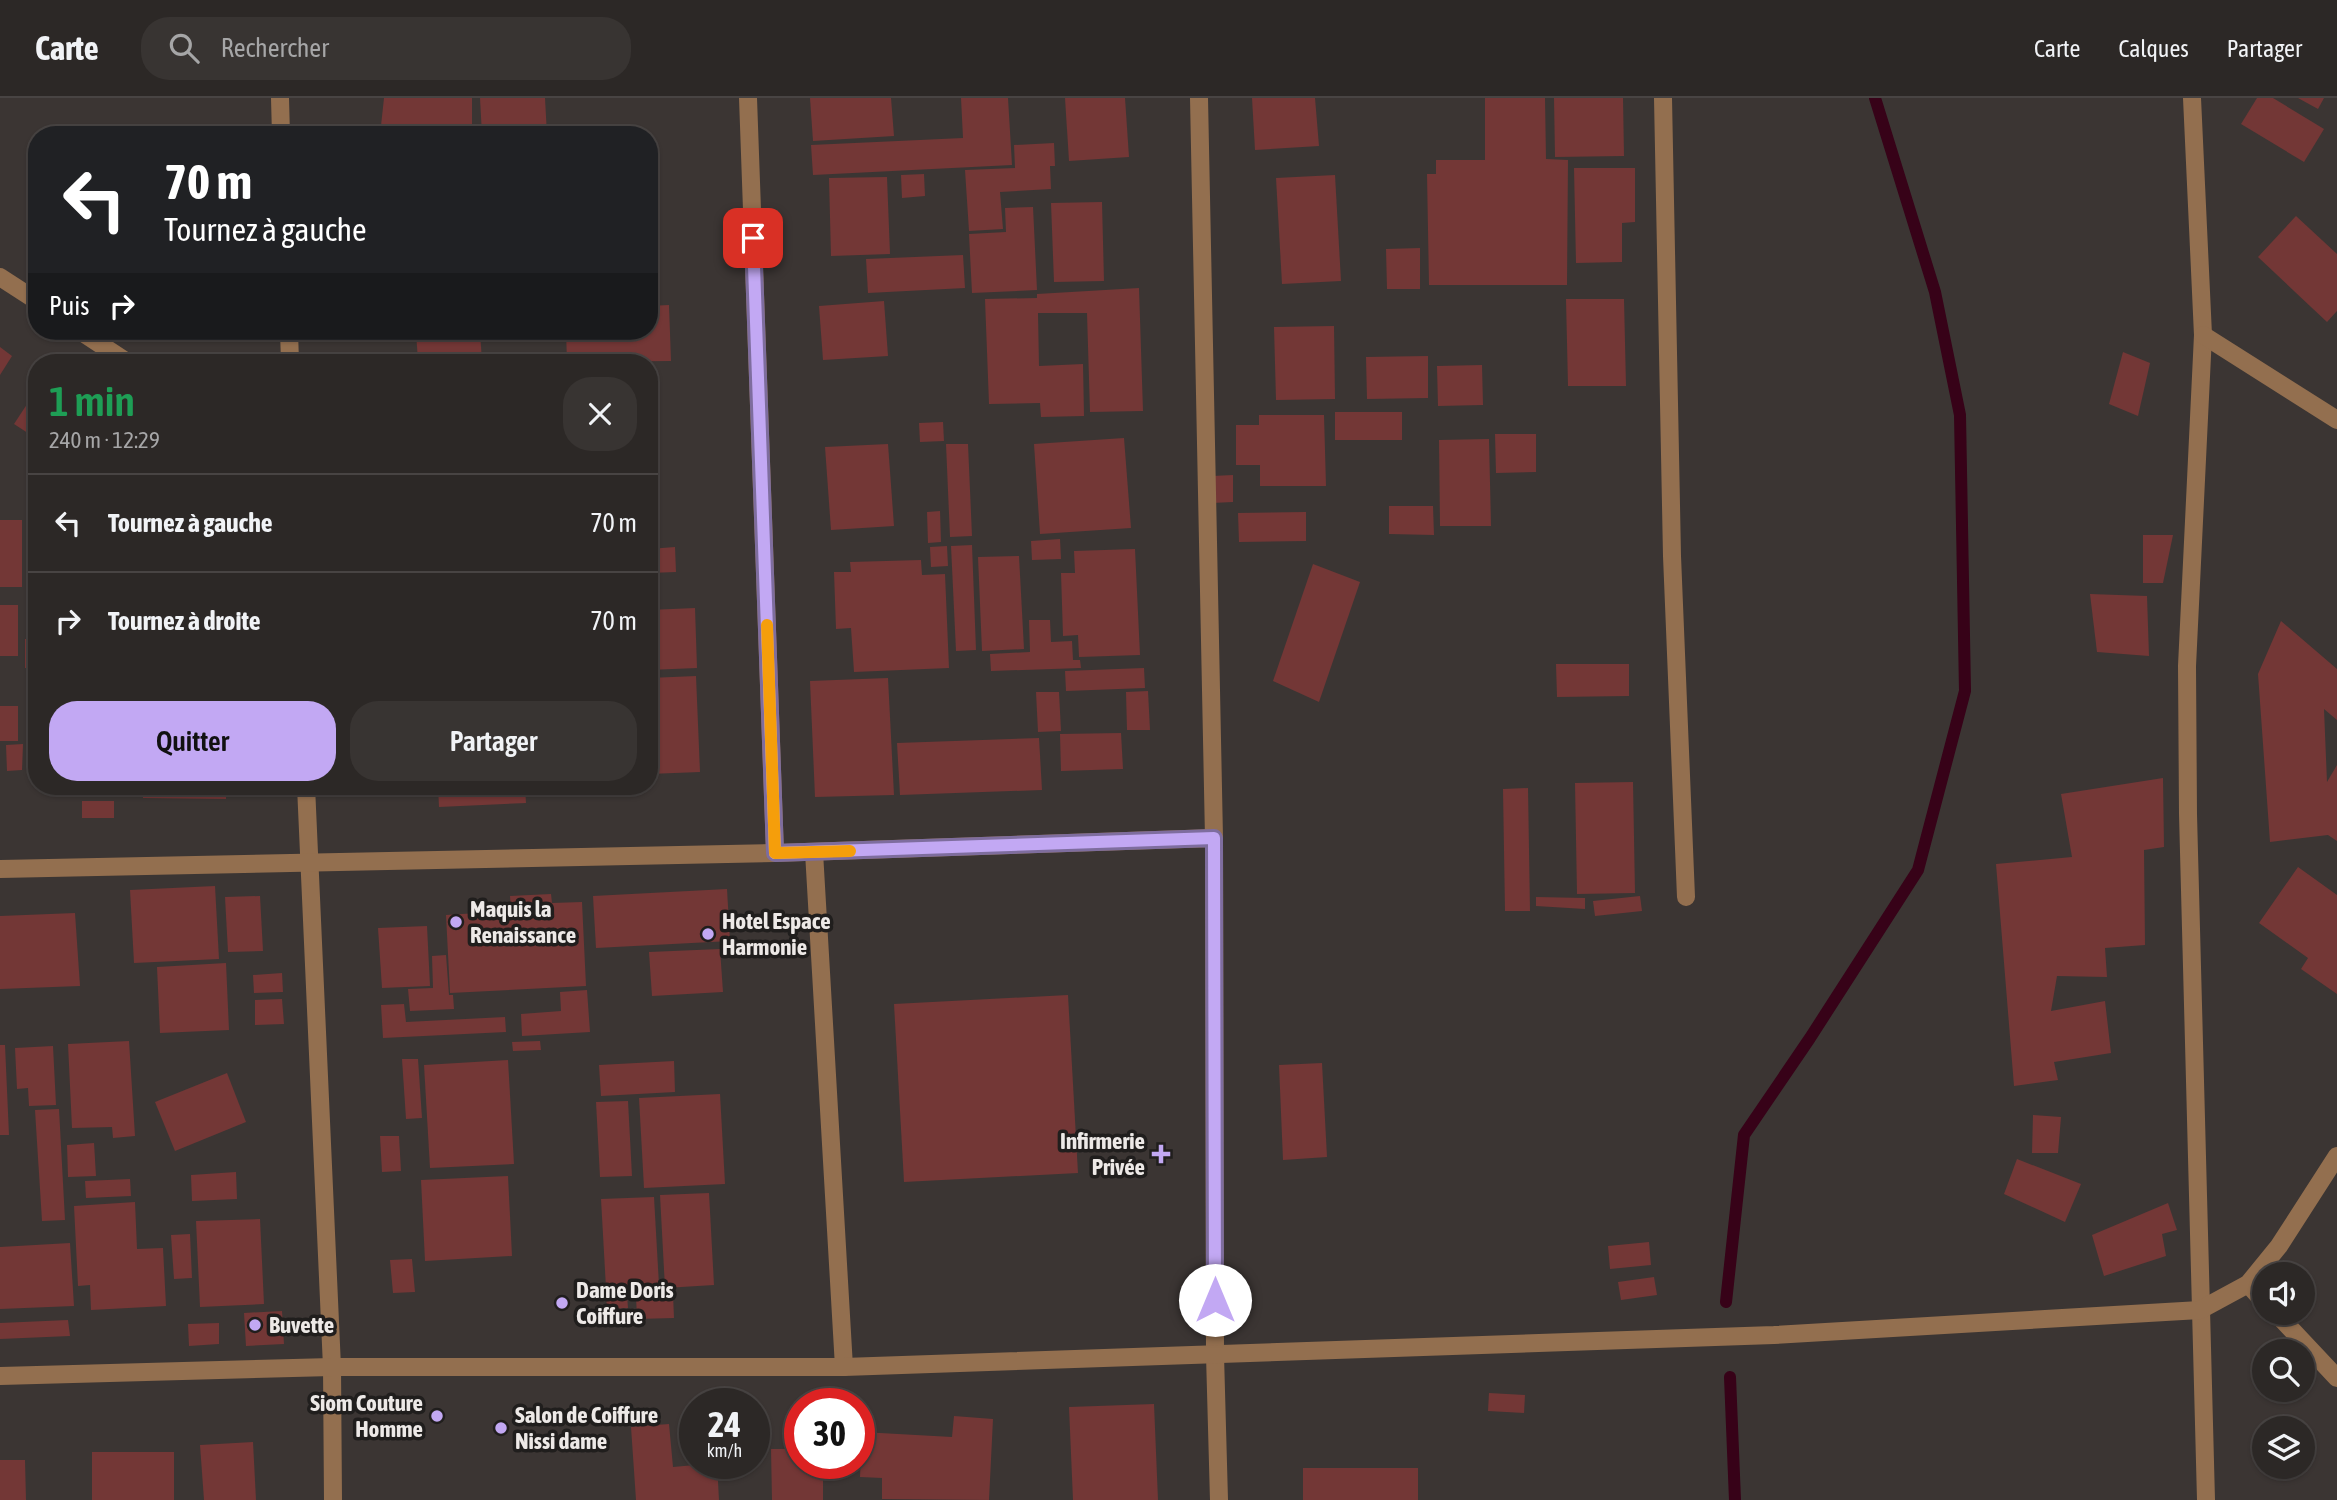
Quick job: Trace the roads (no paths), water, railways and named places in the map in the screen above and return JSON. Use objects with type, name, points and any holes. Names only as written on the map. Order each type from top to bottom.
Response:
[{"type":"street","points":[[280,98],[281,126]]},
{"type":"street","points":[[748,98],[775,853]]},
{"type":"street","points":[[1199,98],[1214,838],[1215,1355],[1219,1500]]},
{"type":"street","points":[[1663,98],[1672,556],[1686,897]]},
{"type":"street","points":[[2192,98],[2203,335],[2187,666],[2188,814],[2206,1500]]},
{"type":"street","points":[[0,277],[28,296]]},
{"type":"street","points":[[2203,335],[2337,420]]},
{"type":"street","points":[[94,340],[115,354]]},
{"type":"street","points":[[306,795],[332,1367],[334,1500]]},
{"type":"street","points":[[0,869],[775,853],[1214,838]]},
{"type":"street","points":[[814,852],[844,1367]]},
{"type":"street","points":[[0,1376],[332,1367],[844,1367],[1774,1335],[2200,1310],[2248,1284],[2279,1246],[2337,1156]]},
{"type":"street","points":[[2248,1284],[2252,1288]]},
{"type":"street","points":[[2287,1325],[2337,1378]]},
{"type":"waterway","points":[[1726,1302],[1744,1135],[1918,870],[1965,691],[1960,415],[1935,292],[1875,98]]},
{"type":"waterway","points":[[1730,1377],[1735,1500]]},
{"type":"place","name":"Maquis la Renaissance","points":[[456,922]]},
{"type":"place","name":"Hotel Espace Harmonie","points":[[708,934]]},
{"type":"place","name":"Infirmerie Privée","points":[[1161,1154]]},
{"type":"place","name":"Dame Doris Coiffure","points":[[562,1303]]},
{"type":"place","name":"Buvette","points":[[255,1325]]},
{"type":"place","name":"Siom Couture Homme","points":[[437,1416]]},
{"type":"place","name":"Salon de Coiffure Nissi dame","points":[[501,1428]]}]
